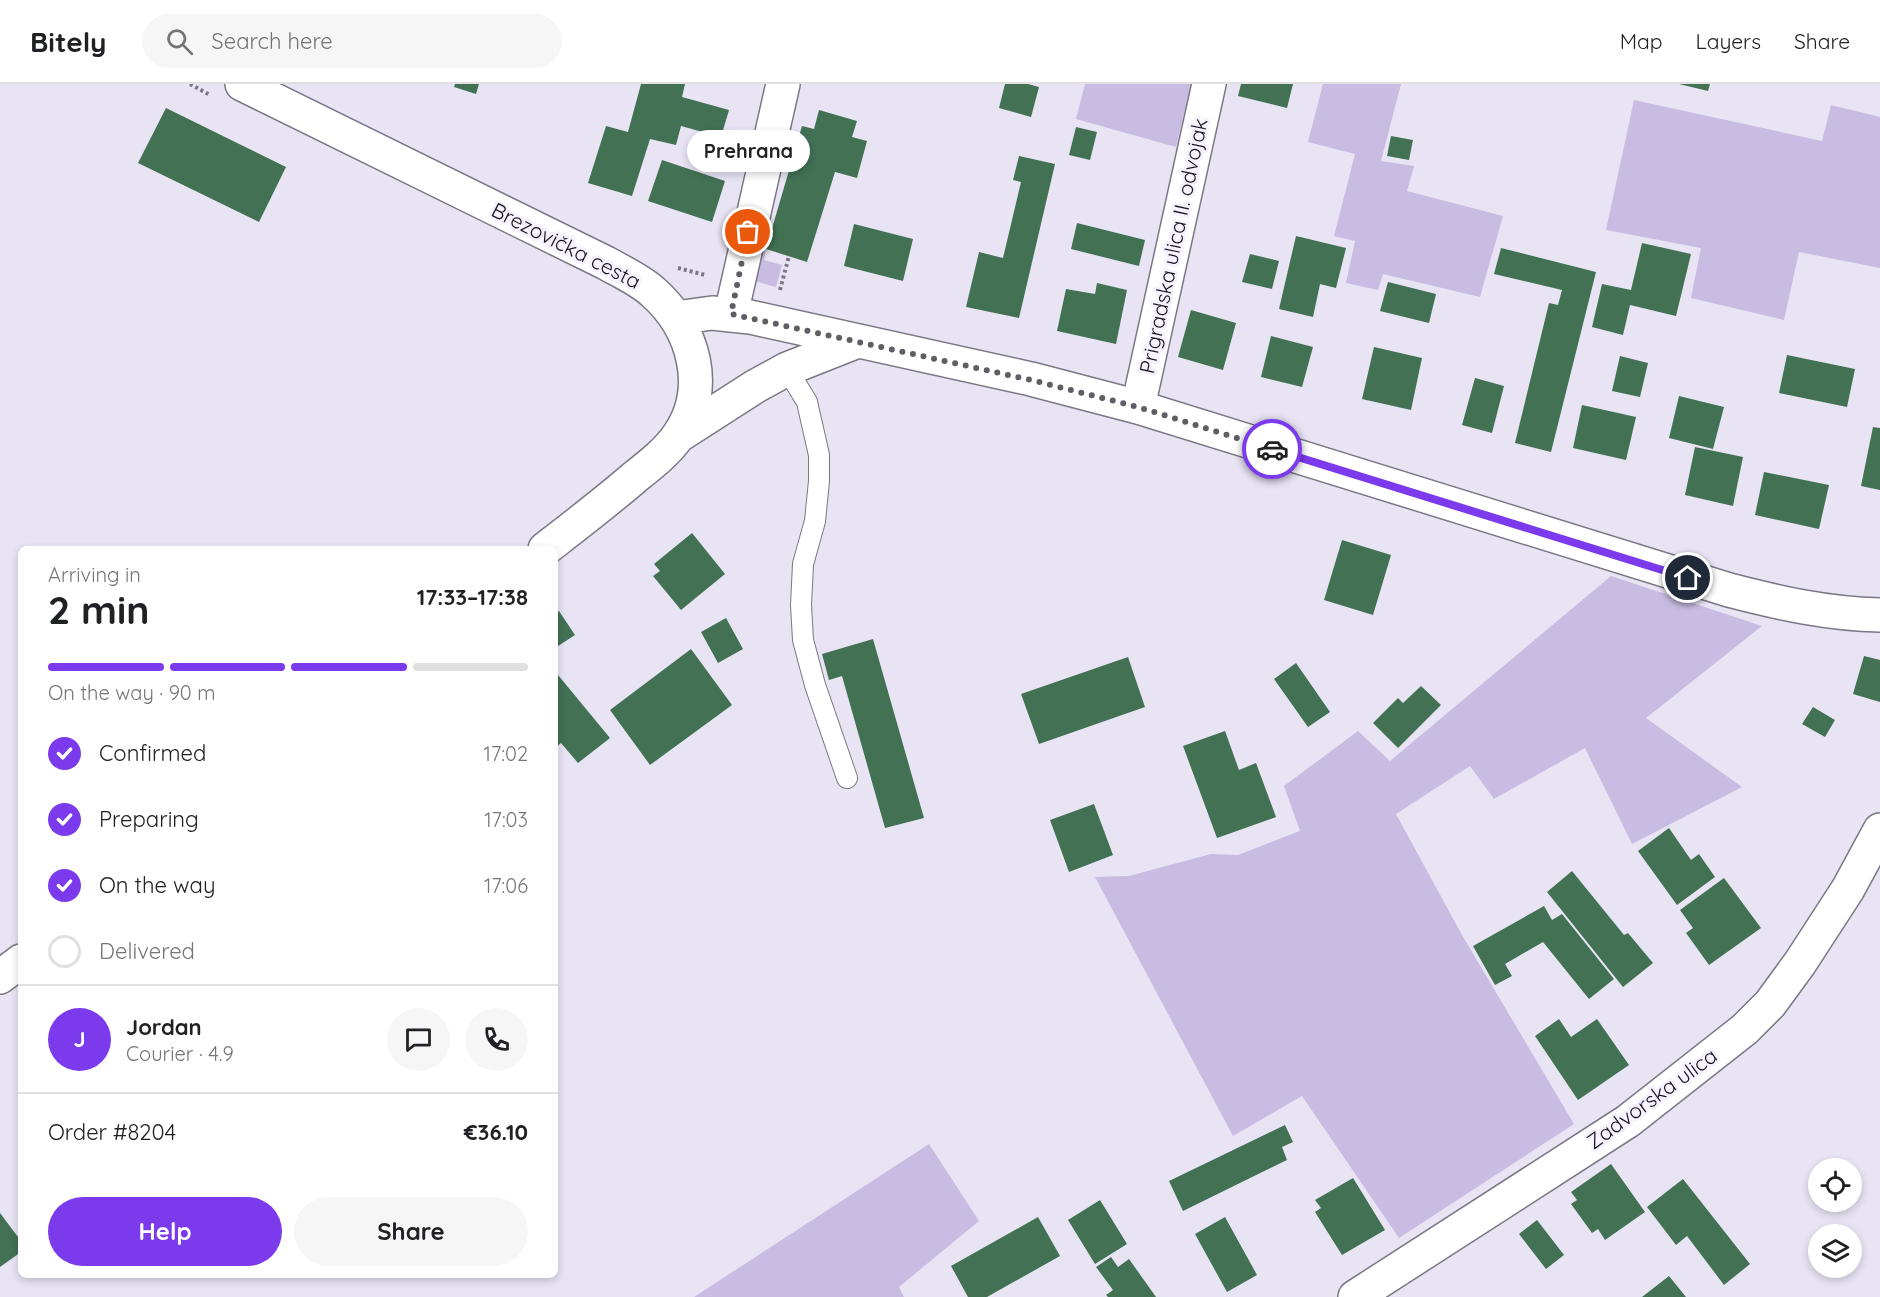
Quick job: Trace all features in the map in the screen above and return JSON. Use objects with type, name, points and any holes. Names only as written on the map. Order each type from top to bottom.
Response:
[{"type":"main road","name":"Brezovička cesta","points":[[242,84],[606,263],[653,291],[676,318],[689,340],[694,363],[693,397],[688,418],[678,436],[664,452],[550,546]]},
{"type":"main road","points":[[731,314],[783,84]]},
{"type":"main road","name":"Prigradska ulica II. odvojak","points":[[1138,407],[1209,84]]},
{"type":"main road","points":[[676,318],[712,313],[731,314],[1031,380],[1138,407],[1729,590],[1791,606],[1850,615],[1880,615]]},
{"type":"main road","points":[[678,436],[787,369],[858,341]]},
{"type":"main road","name":"Zadvorska ulica","points":[[1355,1297],[1628,1121],[1745,1029],[1770,1004],[1800,963],[1848,889],[1880,830]]},
{"type":"main road","points":[[0,977],[18,963]]},
{"type":"lane","points":[[787,369],[807,402],[819,454],[815,521],[803,564],[801,605],[803,640],[815,686],[847,778]]},
{"type":"path","points":[[779,294],[789,256]]},
{"type":"path","points":[[696,280],[703,275]]},
{"type":"shaded area","points":[[1085,84],[1191,84],[1176,147],[1076,119]]},
{"type":"shaded area","points":[[1323,84],[1401,84],[1381,161],[1414,166],[1407,191],[1503,216],[1480,297],[1383,274],[1378,290],[1346,283],[1355,241],[1334,236],[1355,154],[1308,142]]},
{"type":"shaded area","points":[[1634,100],[1822,141],[1831,105],[1880,117],[1880,268],[1799,252],[1784,320],[1691,298],[1701,248],[1606,230]]},
{"type":"shaded area","points":[[757,246],[766,249],[764,260],[782,265],[776,287],[747,279]]},
{"type":"shaded area","points":[[1611,576],[1762,626],[1646,718],[1742,787],[1632,844],[1585,748],[1494,799],[1470,766],[1396,814],[1462,935],[1574,1124],[1399,1238],[1302,1096],[1233,1136],[1095,877],[1129,876],[1211,854],[1238,855],[1300,831],[1284,786],[1358,731],[1390,761]]},
{"type":"shaded area","points":[[929,1144],[979,1221],[899,1287],[904,1297],[694,1297]]},
{"type":"building","points":[[455,84],[479,84],[476,94],[454,87]]},
{"type":"building","points":[[641,84],[685,84],[682,97],[729,110],[721,137],[681,126],[676,145],[650,139],[632,196],[588,183],[606,126],[628,132]]},
{"type":"building","points":[[1005,84],[1028,84],[1039,87],[1031,117],[999,108]]},
{"type":"building","points":[[1241,84],[1293,84],[1287,108],[1238,96]]},
{"type":"building","points":[[1679,84],[1710,84],[1708,91]]},
{"type":"building","points":[[166,108],[286,167],[259,222],[138,163]]},
{"type":"building","points":[[819,110],[857,121],[852,137],[867,141],[857,178],[835,172],[807,262],[766,249],[802,126],[814,129]]},
{"type":"building","points":[[1076,127],[1097,132],[1090,160],[1069,155]]},
{"type":"building","points":[[1391,136],[1413,140],[1409,160],[1387,156]]},
{"type":"building","points":[[1019,156],[1055,164],[1019,318],[966,307],[979,252],[1003,258],[1021,182],[1013,180]]},
{"type":"building","points":[[662,160],[725,181],[712,222],[648,201]]},
{"type":"building","points":[[1077,223],[1145,240],[1139,266],[1071,249]]},
{"type":"building","points":[[854,224],[913,239],[903,281],[844,266]]},
{"type":"building","points":[[1296,236],[1346,248],[1336,288],[1320,284],[1313,317],[1279,309]]},
{"type":"building","points":[[1642,243],[1691,254],[1676,316],[1630,305],[1623,335],[1592,327],[1602,284],[1631,290]]},
{"type":"building","points":[[1501,248],[1596,272],[1551,452],[1515,443],[1549,303],[1558,305],[1562,290],[1494,274]]},
{"type":"building","points":[[1250,254],[1279,261],[1272,289],[1242,282]]},
{"type":"building","points":[[1388,282],[1436,294],[1429,323],[1380,311]]},
{"type":"building","points":[[1097,283],[1127,290],[1116,344],[1057,331],[1066,289],[1095,294]]},
{"type":"building","points":[[1191,310],[1236,323],[1223,370],[1178,357]]},
{"type":"building","points":[[1271,336],[1313,347],[1302,387],[1261,377]]},
{"type":"building","points":[[1374,347],[1422,358],[1411,410],[1362,399]]},
{"type":"building","points":[[1787,355],[1855,369],[1847,407],[1779,393]]},
{"type":"building","points":[[1620,356],[1648,363],[1640,397],[1612,391]]},
{"type":"building","points":[[1475,378],[1504,386],[1492,433],[1462,425]]},
{"type":"building","points":[[1679,396],[1724,407],[1713,449],[1669,438]]},
{"type":"building","points":[[1582,405],[1636,417],[1626,460],[1573,448]]},
{"type":"building","points":[[1873,427],[1880,428],[1880,490],[1861,486]]},
{"type":"building","points":[[1695,447],[1743,457],[1733,506],[1685,495]]},
{"type":"building","points":[[1764,472],[1829,485],[1819,529],[1755,515]]},
{"type":"building","points":[[692,533],[725,574],[681,610],[653,576],[660,571],[654,564]]},
{"type":"building","points":[[1342,540],[1391,555],[1373,615],[1324,600]]},
{"type":"building","points":[[558,612],[575,635],[558,646]]},
{"type":"building","points":[[726,618],[743,649],[718,663],[701,632]]},
{"type":"building","points":[[873,639],[924,818],[885,828],[842,676],[829,680],[822,654]]},
{"type":"building","points":[[691,649],[732,705],[650,765],[610,710]]},
{"type":"building","points":[[1864,656],[1880,660],[1880,702],[1853,694]]},
{"type":"building","points":[[1128,657],[1145,707],[1039,744],[1021,694]]},
{"type":"building","points":[[1296,663],[1330,712],[1308,727],[1274,679]]},
{"type":"building","points":[[558,675],[610,738],[578,763],[561,743],[558,746]]},
{"type":"building","points":[[1421,686],[1441,705],[1398,748],[1373,723],[1398,698],[1403,703]]},
{"type":"building","points":[[1813,707],[1835,720],[1825,737],[1802,724]]},
{"type":"building","points":[[1225,731],[1239,770],[1256,763],[1276,817],[1217,838],[1183,746]]},
{"type":"building","points":[[1094,804],[1113,855],[1069,872],[1050,820]]},
{"type":"building","points":[[1669,828],[1691,860],[1699,854],[1715,877],[1677,905],[1638,851]]},
{"type":"building","points":[[1572,871],[1624,935],[1628,933],[1653,963],[1623,987],[1547,892]]},
{"type":"building","points":[[1724,878],[1761,928],[1709,965],[1686,933],[1693,928],[1680,910]]},
{"type":"building","points":[[1544,906],[1552,920],[1562,914],[1614,979],[1589,999],[1543,942],[1505,964],[1512,976],[1495,985],[1473,946]]},
{"type":"building","points":[[1559,1019],[1571,1037],[1597,1019],[1629,1065],[1578,1100],[1535,1036]]},
{"type":"building","points":[[1285,1125],[1293,1142],[1282,1147],[1287,1160],[1183,1211],[1169,1181]]},
{"type":"building","points":[[1611,1164],[1645,1212],[1605,1240],[1598,1229],[1592,1233],[1571,1204],[1577,1200],[1571,1192]]},
{"type":"building","points":[[1353,1178],[1385,1230],[1342,1255],[1315,1212],[1321,1208],[1315,1200]]},
{"type":"building","points":[[1683,1179],[1750,1264],[1724,1285],[1687,1236],[1676,1245],[1647,1207]]},
{"type":"building","points":[[1100,1200],[1127,1244],[1095,1264],[1068,1220]]},
{"type":"building","points":[[0,1213],[18,1237],[18,1254],[0,1267]]},
{"type":"building","points":[[1038,1217],[1060,1256],[987,1297],[968,1297],[951,1266]]},
{"type":"building","points":[[1225,1217],[1257,1275],[1227,1292],[1195,1234]]},
{"type":"building","points":[[1537,1220],[1564,1255],[1546,1269],[1519,1234]]},
{"type":"building","points":[[1111,1257],[1118,1267],[1129,1259],[1156,1297],[1108,1297],[1106,1295],[1113,1290],[1096,1267]]},
{"type":"building","points":[[1669,1276],[1686,1297],[1642,1297]]},
{"type":"way so far","points":[[748,232],[731,314],[1031,380],[1138,407],[1272,449]]},
{"type":"place","name":"Prehrana","points":[[748,232]]},
{"type":"route","points":[[1272,449],[1688,578]]}]
